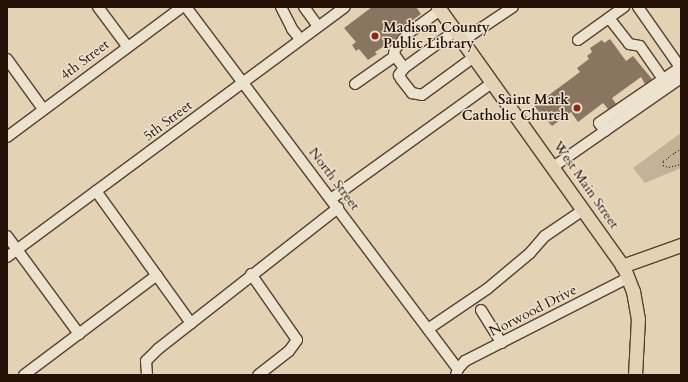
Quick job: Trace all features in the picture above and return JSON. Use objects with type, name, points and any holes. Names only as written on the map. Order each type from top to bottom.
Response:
[{"type":"main road","name":"West Main Street","points":[[439,8],[553,167],[625,272],[637,307],[639,331],[635,375]]},
{"type":"main road","points":[[625,272],[681,245]]},
{"type":"street","points":[[98,7],[127,46]]},
{"type":"street","name":"4th Street","points":[[7,137],[127,46],[182,7]]},
{"type":"street","name":"North Street","points":[[186,7],[331,198],[428,329],[457,372]]},
{"type":"street","points":[[281,7],[292,29],[300,39]]},
{"type":"street","points":[[304,7],[318,26]]},
{"type":"street","points":[[474,57],[419,96],[412,93],[399,75],[404,68],[513,7]]},
{"type":"street","points":[[578,40],[624,7]]},
{"type":"street","points":[[605,131],[599,123],[681,67],[638,7]]},
{"type":"street","points":[[404,68],[395,56],[395,49],[410,32],[439,8]]},
{"type":"street","name":"5th Street","points":[[7,257],[318,26],[338,9]]},
{"type":"street","points":[[609,18],[629,44],[640,46],[663,79]]},
{"type":"street","points":[[355,84],[395,56]]},
{"type":"street","points":[[7,59],[43,109]]},
{"type":"street","points":[[553,167],[681,78]]},
{"type":"street","points":[[331,198],[492,83]]},
{"type":"street","points":[[96,191],[191,323]]},
{"type":"street","points":[[147,375],[145,367],[149,356],[251,274],[338,208]]},
{"type":"street","points":[[428,329],[481,293],[530,253],[545,236],[583,210]]},
{"type":"street","points":[[7,236],[79,334]]},
{"type":"street","name":"Norwood Drive","points":[[457,372],[465,361],[502,343],[625,272]]},
{"type":"street","points":[[251,274],[297,340],[289,351],[258,375]]},
{"type":"street","points":[[24,375],[157,276]]},
{"type":"street","points":[[480,310],[502,343]]},
{"type":"path","points":[[681,148],[663,161],[663,165],[668,167],[681,164]]},
{"type":"shaded area","points":[[681,133],[681,168],[645,183],[633,168]]},
{"type":"building","name":"Madison County Public Library","points":[[372,7],[416,7],[421,14],[401,29],[402,31],[395,39],[375,52],[377,54],[368,60],[359,49],[356,51],[352,45],[356,42],[344,28]]},
{"type":"building","points":[[610,39],[626,61],[633,56],[652,79],[645,84],[641,77],[612,98],[616,104],[608,109],[603,103],[578,122],[571,112],[552,126],[534,106],[580,72],[577,68],[589,59],[587,56],[592,52],[590,48],[602,40],[604,43]]},
{"type":"place","name":"Madison County Public Library","points":[[375,36]]},
{"type":"place","name":"Saint Mark Catholic Church","points":[[577,108]]}]
